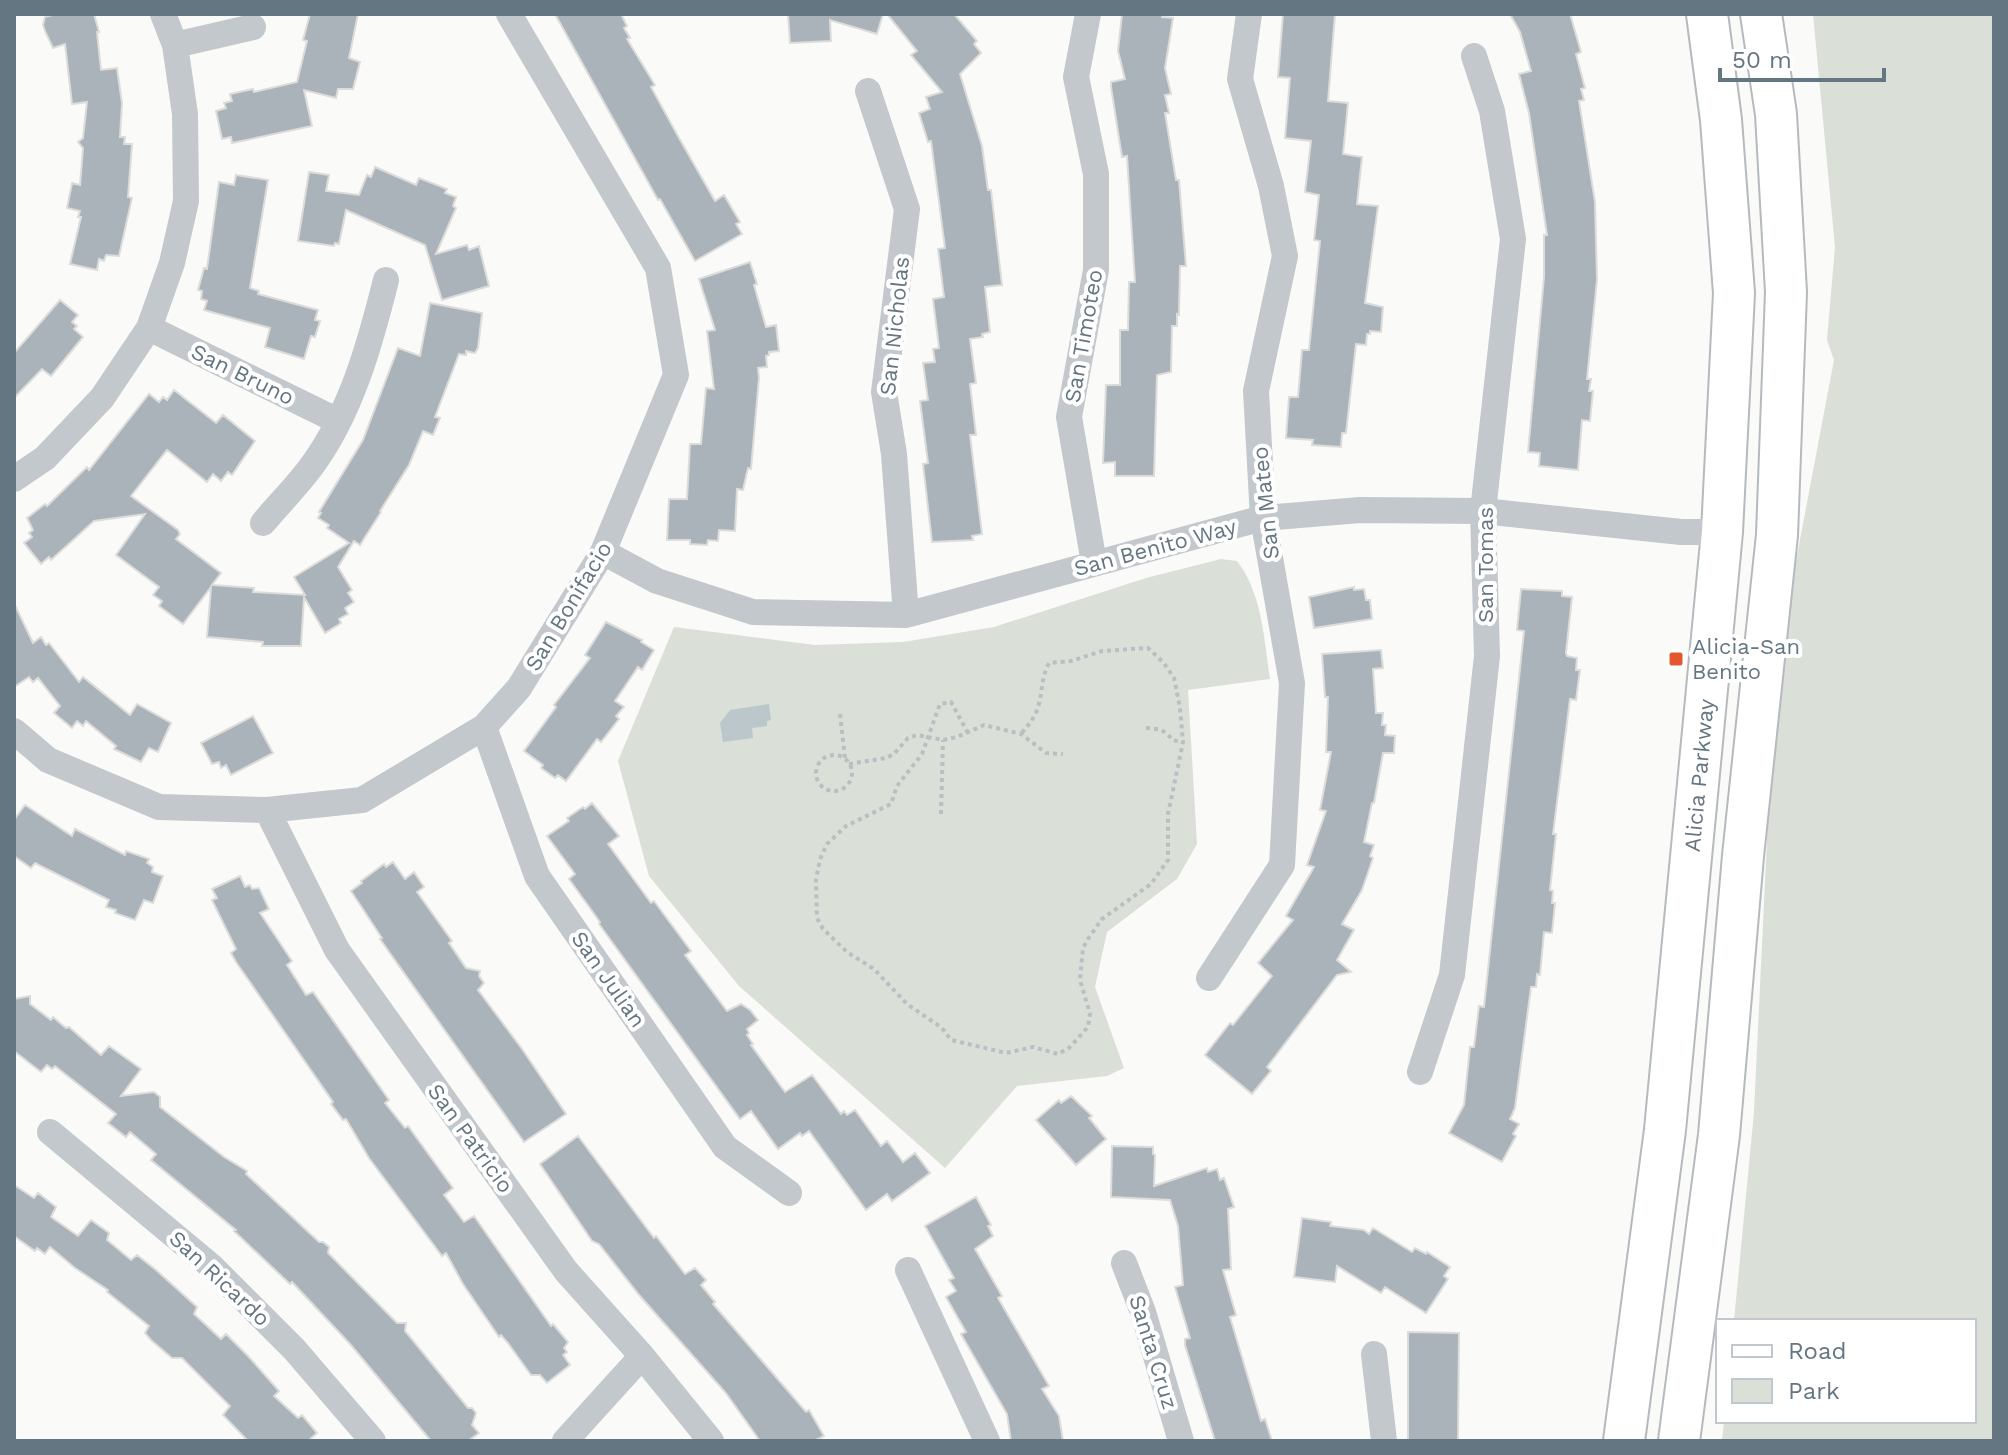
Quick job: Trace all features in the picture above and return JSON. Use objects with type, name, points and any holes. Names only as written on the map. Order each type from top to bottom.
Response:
[{"type":"main road","name":"Alicia Parkway","points":[[1624,1441],[1665,1130],[1722,532],[1734,293],[1721,120],[1707,14]]},
{"type":"main road","points":[[1679,1441],[1719,1135],[1743,856],[1777,535],[1786,292],[1776,114],[1761,14]]},
{"type":"main road","points":[[1743,856],[1725,830],[1722,796],[1744,581],[1741,558],[1722,532],[1736,525],[1750,505],[1755,399],[1784,352]]},
{"type":"street","points":[[14,479],[45,458],[102,398],[149,328],[172,263],[186,201],[185,114],[175,45],[163,14]]},
{"type":"street","name":"San Bonifacio","points":[[14,731],[48,760],[159,807],[267,810],[362,800],[484,727],[519,688],[603,552],[676,375],[658,268],[509,14]]},
{"type":"street","name":"San Timoteo","points":[[1088,14],[1076,77],[1096,174],[1096,270],[1069,417],[1094,563]]},
{"type":"street","name":"San Mateo","points":[[1209,978],[1282,865],[1292,683],[1263,518],[1256,391],[1285,256],[1271,186],[1240,79],[1249,14]]},
{"type":"street","points":[[175,45],[253,27]]},
{"type":"street","name":"San Tomas","points":[[1420,1072],[1452,975],[1487,656],[1483,511],[1513,239],[1492,111],[1474,56]]},
{"type":"street","name":"San Nicholas","points":[[868,91],[907,209],[884,392],[894,454],[906,615]]},
{"type":"street","points":[[263,523],[312,466],[338,421],[369,349],[386,280]]},
{"type":"street","name":"San Bruno","points":[[149,328],[338,421]]},
{"type":"street","name":"San Benito Way","points":[[603,552],[657,581],[753,612],[906,615],[1263,518],[1360,510],[1483,511],[1681,532],[1722,532]]},
{"type":"street","name":"San Julian","points":[[484,727],[537,876],[725,1147],[789,1193]]},
{"type":"street","name":"San Patricio","points":[[267,810],[337,950],[566,1271],[642,1356],[711,1441]]},
{"type":"street","name":"San Ricardo","points":[[50,1132],[211,1266],[294,1349],[373,1441]]},
{"type":"street","name":"Santa Cruz","points":[[1124,1263],[1143,1312],[1181,1441]]},
{"type":"street","points":[[908,1270],[987,1441]]},
{"type":"street","points":[[1374,1354],[1384,1441]]},
{"type":"street","points":[[565,1441],[642,1356]]},
{"type":"path","points":[[968,733],[951,702],[940,704],[922,754],[897,786],[891,804],[846,826],[827,844],[816,880],[817,918],[837,943],[874,969],[907,1004],[933,1021],[951,1040],[1006,1053],[1033,1047],[1058,1054],[1069,1048],[1088,1027],[1090,1014],[1080,980],[1083,948],[1102,919],[1151,884],[1168,860],[1168,814],[1183,742],[1174,678],[1148,648],[1102,651],[1071,661],[1049,663],[1042,676],[1034,718],[1021,734]]},
{"type":"path","points":[[840,714],[845,758],[851,777],[843,789],[823,788],[816,776],[819,762],[831,755],[845,758]]},
{"type":"path","points":[[849,764],[886,758],[894,754],[908,738],[917,735],[943,740],[984,725],[1021,734],[1046,753],[1063,754]]},
{"type":"path","points":[[1146,728],[1167,732],[1172,740],[1183,742]]},
{"type":"path","points":[[941,814],[943,740]]},
{"type":"green space","points":[[1813,14],[1994,14],[1994,1441],[1722,1441],[1724,1423],[1976,1423],[1976,1319],[1734,1319],[1754,1112],[1775,672],[1834,360],[1827,340],[1835,247]]},
{"type":"green space","points":[[1221,559],[1237,561],[1252,587],[1261,617],[1270,679],[1188,690],[1197,844],[1177,879],[1107,932],[1095,987],[1124,1068],[1107,1076],[1017,1086],[945,1168],[739,986],[649,876],[618,761],[674,627],[815,645],[903,642],[994,627],[1146,578]]},
{"type":"shaded area","points":[[769,704],[771,720],[767,721],[767,726],[752,728],[753,738],[723,742],[720,723],[730,710]]},
{"type":"building","points":[[94,14],[99,32],[101,70],[117,68],[122,103],[120,137],[125,137],[124,144],[132,144],[128,197],[132,198],[119,256],[106,255],[104,261],[99,259],[97,270],[70,264],[81,217],[78,217],[80,211],[67,208],[72,183],[80,185],[83,148],[78,142],[83,138],[87,102],[72,104],[65,44],[53,48],[45,31],[45,17]]},
{"type":"building","points":[[310,14],[358,14],[349,58],[360,62],[353,89],[338,89],[336,98],[304,90],[312,126],[232,143],[231,137],[222,139],[216,111],[226,108],[224,103],[232,101],[230,94],[297,82]]},
{"type":"building","points":[[555,14],[621,14],[630,38],[627,39],[655,85],[651,87],[679,138],[715,201],[724,195],[740,222],[736,224],[742,234],[695,261]]},
{"type":"building","points":[[788,14],[883,14],[877,34],[830,20],[831,41],[790,43]]},
{"type":"building","points":[[887,14],[954,14],[977,41],[974,44],[981,53],[960,74],[982,146],[988,190],[991,190],[1002,285],[985,287],[990,332],[982,334],[983,337],[970,339],[976,383],[970,384],[976,435],[970,435],[982,534],[972,536],[973,540],[932,542],[923,464],[928,463],[920,401],[928,400],[923,363],[935,362],[933,349],[939,348],[933,299],[944,297],[938,249],[945,248],[931,141],[928,142],[919,113],[930,109],[926,97],[942,92],[911,55],[917,51]]},
{"type":"building","points":[[1122,14],[1163,14],[1162,17],[1173,18],[1165,68],[1171,94],[1165,95],[1169,113],[1165,113],[1176,180],[1179,180],[1186,266],[1180,266],[1179,315],[1177,326],[1172,326],[1171,372],[1157,375],[1154,476],[1115,476],[1115,462],[1103,463],[1106,385],[1120,385],[1120,330],[1128,330],[1129,282],[1135,282],[1127,156],[1122,157],[1111,87],[1111,82],[1125,79],[1118,51]]},
{"type":"building","points":[[1283,14],[1335,14],[1328,101],[1348,103],[1343,154],[1362,157],[1357,204],[1378,206],[1365,303],[1383,307],[1381,332],[1370,331],[1366,345],[1356,344],[1346,433],[1342,433],[1341,447],[1312,445],[1313,440],[1286,438],[1289,397],[1298,397],[1302,350],[1309,350],[1320,241],[1314,240],[1319,195],[1305,192],[1311,141],[1285,138],[1290,78],[1278,77]]},
{"type":"building","points":[[1510,14],[1570,14],[1581,52],[1576,54],[1585,88],[1581,89],[1584,100],[1579,101],[1595,202],[1597,280],[1587,379],[1591,379],[1589,391],[1593,391],[1590,421],[1582,420],[1578,470],[1539,466],[1540,453],[1528,452],[1544,277],[1544,235],[1547,235],[1529,113],[1519,74],[1531,71],[1520,32]]},
{"type":"building","points":[[375,167],[416,185],[419,178],[447,189],[445,193],[456,197],[453,206],[456,208],[436,254],[467,245],[469,250],[479,246],[489,286],[442,300],[425,245],[346,210],[339,244],[298,241],[309,172],[329,175],[326,191],[359,195],[367,175],[371,177]]},
{"type":"building","points":[[236,175],[268,180],[250,288],[259,291],[258,294],[318,310],[315,320],[320,321],[315,337],[311,336],[304,359],[265,347],[270,328],[204,310],[207,301],[201,299],[202,291],[198,290],[204,268],[207,269],[219,182],[234,185]]},
{"type":"building","points":[[750,262],[766,327],[776,325],[779,351],[769,352],[766,356],[767,367],[758,368],[751,469],[748,468],[743,490],[737,489],[735,531],[719,530],[718,541],[708,540],[707,545],[690,544],[690,540],[667,540],[669,499],[687,499],[690,444],[701,444],[706,388],[714,389],[707,331],[715,330],[699,279]]},
{"type":"building","points":[[60,300],[78,315],[72,322],[77,326],[74,329],[83,337],[51,376],[42,369],[14,398],[14,353]]},
{"type":"building","points":[[430,303],[482,313],[478,348],[475,353],[466,351],[466,355],[459,354],[435,417],[440,418],[433,435],[423,431],[409,465],[381,512],[360,545],[354,541],[338,567],[352,590],[348,593],[354,602],[345,608],[348,614],[339,619],[341,623],[325,633],[304,597],[301,646],[262,646],[263,642],[207,637],[211,587],[183,624],[159,606],[162,601],[153,595],[159,587],[116,555],[145,514],[94,521],[51,560],[49,557],[41,564],[24,543],[32,537],[29,533],[33,530],[27,518],[45,504],[47,506],[87,467],[89,470],[149,394],[159,402],[163,397],[167,400],[174,390],[216,423],[223,415],[255,441],[232,475],[228,472],[221,481],[213,474],[207,482],[167,450],[131,496],[178,530],[180,534],[176,539],[221,573],[212,585],[254,588],[253,592],[305,595],[294,577],[349,543],[327,528],[329,525],[318,518],[319,512],[363,440],[398,348],[420,356]]},
{"type":"building","points":[[1354,587],[1354,590],[1364,589],[1366,600],[1370,600],[1372,619],[1314,628],[1309,597]]},
{"type":"building","points":[[1521,589],[1562,591],[1562,596],[1572,597],[1566,653],[1577,658],[1576,670],[1580,670],[1576,700],[1570,699],[1553,834],[1556,834],[1550,890],[1553,891],[1552,903],[1555,903],[1552,933],[1544,932],[1540,975],[1537,974],[1536,987],[1531,987],[1515,1108],[1510,1119],[1519,1124],[1502,1162],[1449,1133],[1464,1105],[1470,1047],[1474,1047],[1479,1006],[1484,1007],[1524,631],[1517,630]]},
{"type":"building","points":[[14,603],[33,643],[41,637],[46,645],[49,643],[79,682],[83,677],[130,715],[137,704],[171,723],[158,752],[149,748],[141,762],[114,749],[116,746],[86,721],[83,726],[77,721],[72,728],[54,713],[60,706],[38,678],[33,682],[29,677],[14,687]]},
{"type":"building","points":[[606,622],[642,640],[654,650],[642,670],[638,667],[615,701],[624,707],[616,716],[619,719],[601,742],[597,739],[566,781],[558,775],[555,778],[524,751],[590,658],[585,655]]},
{"type":"building","points":[[1381,650],[1383,668],[1373,669],[1376,713],[1383,713],[1385,735],[1395,736],[1394,753],[1383,753],[1364,842],[1374,845],[1370,856],[1373,858],[1362,890],[1342,924],[1354,930],[1337,960],[1351,972],[1337,975],[1267,1067],[1271,1071],[1252,1094],[1205,1055],[1272,976],[1258,963],[1293,920],[1286,916],[1314,867],[1307,865],[1326,811],[1320,810],[1331,752],[1326,752],[1328,697],[1325,697],[1322,654]]},
{"type":"building","points":[[253,716],[273,753],[231,775],[226,765],[221,768],[219,762],[212,764],[201,743]]},
{"type":"building","points":[[592,803],[619,836],[608,844],[691,951],[685,955],[727,1011],[741,1004],[758,1020],[747,1029],[747,1035],[785,1092],[812,1075],[841,1114],[844,1111],[847,1115],[855,1110],[881,1146],[887,1141],[903,1162],[915,1153],[930,1173],[892,1201],[887,1194],[866,1210],[809,1131],[802,1136],[800,1133],[778,1149],[751,1111],[740,1119],[599,924],[569,879],[575,874],[547,836],[569,821],[567,818]]},
{"type":"building","points":[[25,805],[72,836],[75,829],[125,855],[126,851],[149,859],[147,863],[153,867],[152,872],[163,876],[153,903],[144,900],[135,920],[106,907],[109,900],[35,863],[31,868],[14,856],[14,820]]},
{"type":"building","points":[[393,862],[405,879],[414,872],[424,887],[417,892],[452,941],[449,943],[466,968],[480,971],[479,976],[484,983],[478,990],[566,1114],[524,1142],[380,939],[351,891],[384,864],[386,867]]},
{"type":"building","points":[[240,876],[245,887],[259,888],[269,909],[260,913],[292,961],[287,965],[306,995],[313,992],[389,1100],[385,1103],[405,1128],[408,1126],[453,1188],[444,1195],[464,1222],[474,1216],[551,1326],[553,1324],[568,1342],[564,1348],[567,1352],[563,1355],[570,1365],[547,1383],[540,1375],[531,1375],[508,1343],[501,1335],[499,1337],[446,1253],[442,1256],[369,1158],[346,1119],[343,1120],[331,1104],[333,1102],[236,962],[231,953],[236,949],[212,900],[217,898],[212,889]]},
{"type":"building","points":[[30,996],[30,1004],[51,1020],[53,1017],[66,1028],[69,1027],[101,1055],[109,1046],[141,1069],[121,1096],[154,1092],[160,1097],[160,1107],[247,1171],[246,1174],[319,1242],[329,1247],[328,1253],[397,1323],[406,1323],[405,1331],[468,1408],[476,1413],[472,1425],[479,1433],[468,1441],[431,1441],[351,1345],[292,1282],[290,1284],[236,1230],[151,1160],[156,1154],[130,1132],[126,1137],[108,1123],[116,1114],[55,1066],[52,1069],[47,1065],[41,1072],[14,1051],[14,999]]},
{"type":"building","points":[[1071,1096],[1092,1116],[1089,1118],[1106,1139],[1076,1165],[1036,1120],[1059,1100],[1061,1103]]},
{"type":"building","points":[[578,1136],[654,1238],[656,1236],[685,1274],[695,1268],[706,1280],[701,1285],[715,1302],[713,1304],[806,1412],[809,1410],[824,1436],[814,1441],[760,1441],[726,1393],[640,1296],[599,1244],[592,1241],[540,1164]]},
{"type":"building","points":[[1112,1146],[1153,1147],[1154,1186],[1207,1168],[1208,1172],[1217,1169],[1220,1180],[1224,1178],[1234,1207],[1228,1209],[1231,1269],[1223,1270],[1236,1315],[1230,1317],[1261,1421],[1265,1419],[1272,1441],[1215,1441],[1185,1345],[1185,1339],[1190,1338],[1175,1287],[1183,1285],[1178,1226],[1170,1200],[1111,1197]]},
{"type":"building","points":[[14,1185],[34,1198],[38,1193],[56,1207],[51,1217],[78,1236],[91,1220],[109,1233],[107,1240],[131,1260],[137,1255],[156,1270],[197,1307],[194,1314],[221,1339],[226,1334],[248,1356],[279,1391],[274,1396],[298,1418],[302,1415],[317,1433],[308,1441],[248,1441],[223,1415],[230,1406],[182,1358],[172,1358],[151,1340],[145,1333],[149,1326],[108,1290],[50,1247],[45,1254],[37,1248],[35,1251],[14,1236]]},
{"type":"building","points":[[976,1197],[991,1225],[988,1226],[993,1236],[975,1249],[1002,1296],[998,1298],[1049,1386],[1042,1389],[1059,1416],[1063,1441],[1011,1441],[1007,1414],[961,1334],[966,1332],[946,1297],[956,1291],[949,1280],[954,1278],[925,1226]]},
{"type":"building","points":[[1302,1218],[1331,1222],[1330,1226],[1364,1230],[1369,1234],[1373,1228],[1412,1252],[1415,1248],[1427,1252],[1450,1267],[1444,1276],[1448,1279],[1426,1313],[1385,1287],[1381,1293],[1337,1266],[1335,1282],[1294,1277]]},
{"type":"building","points":[[1408,1332],[1459,1333],[1458,1441],[1408,1441]]},
{"type":"place","name":"Alicia-San Benito","points":[[1676,659]]}]
